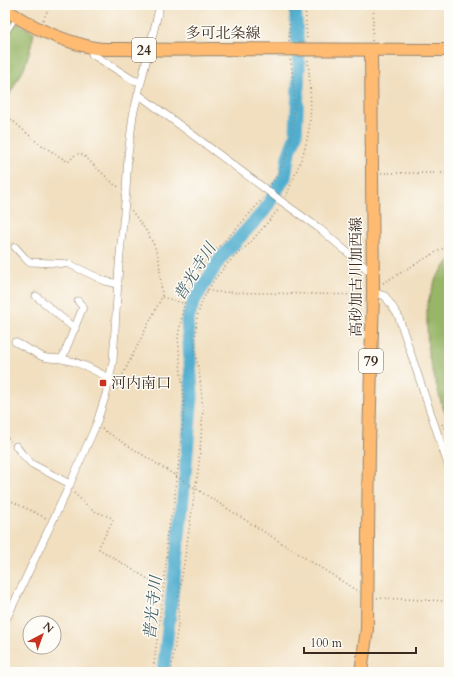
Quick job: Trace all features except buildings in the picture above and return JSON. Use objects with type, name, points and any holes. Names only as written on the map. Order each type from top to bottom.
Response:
[{"type":"main road","name":"多可北条線","points":[[5,9],[38,29],[61,39],[92,48],[148,50],[449,50]]},
{"type":"main road","name":"高砂加古川加西線","points":[[361,672],[367,629],[369,444],[373,287],[371,50]]},
{"type":"street","points":[[5,622],[69,486],[96,425],[106,394],[113,361],[128,155],[133,115],[160,5]]},
{"type":"street","points":[[92,48],[92,54],[133,80],[140,82]]},
{"type":"street","points":[[138,94],[320,229],[373,287],[385,296],[398,315],[449,468]]},
{"type":"street","points":[[15,247],[29,262],[69,264],[105,281],[118,284]]},
{"type":"street","points":[[36,296],[74,329]]},
{"type":"street","points":[[62,359],[83,307],[78,301]]},
{"type":"street","points":[[15,342],[48,358],[62,359],[87,366],[117,385]]},
{"type":"street","points":[[16,446],[32,464],[69,486]]},
{"type":"lane","points":[[5,36],[17,17]]},
{"type":"path","points":[[38,29],[50,5]]},
{"type":"path","points":[[153,672],[164,588],[167,553],[166,538],[174,501],[184,410],[178,337],[184,303],[187,293],[202,266],[264,197],[275,179],[289,146],[294,110],[290,49],[290,5]]},
{"type":"path","points":[[171,672],[178,624],[178,596],[195,488],[203,409],[195,338],[197,317],[207,290],[219,274],[275,214],[282,202],[307,141],[310,127],[311,103],[305,5]]},
{"type":"path","points":[[371,50],[374,5]]},
{"type":"path","points":[[5,114],[37,142],[68,162],[75,155],[83,155],[116,186],[126,191]]},
{"type":"path","points":[[372,173],[449,173]]},
{"type":"path","points":[[117,385],[162,297],[159,259],[154,245],[137,217],[128,207],[124,206]]},
{"type":"path","points":[[207,290],[216,292],[373,287],[449,246]]},
{"type":"path","points":[[162,297],[184,303]]},
{"type":"path","points":[[96,425],[367,598],[449,601]]},
{"type":"path","points":[[69,486],[72,491],[92,510],[112,518],[113,520],[99,549],[164,588]]},
{"type":"path","points":[[5,498],[52,521]]},
{"type":"path","points":[[449,505],[449,512]]},
{"type":"green space","points":[[5,16],[34,32],[25,66],[5,103]]},
{"type":"green space","points":[[449,261],[449,420],[442,406],[428,353],[427,305],[436,278]]},
{"type":"waterway","name":"普光寺川","points":[[163,672],[182,509],[192,396],[187,321],[194,301],[220,259],[264,211],[285,177],[288,157],[296,135],[299,64],[295,5]]},
{"type":"place","name":"河内南口","points":[[103,383]]}]
